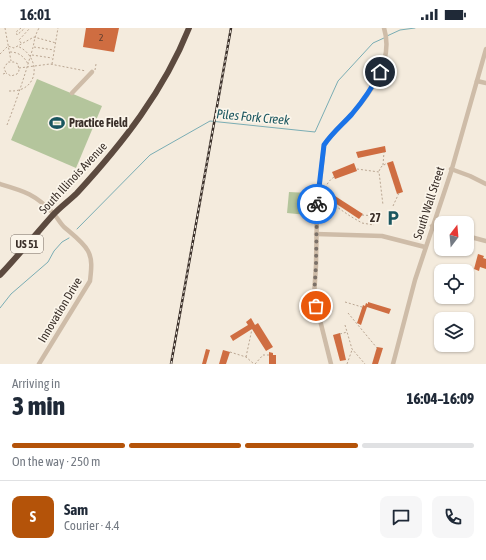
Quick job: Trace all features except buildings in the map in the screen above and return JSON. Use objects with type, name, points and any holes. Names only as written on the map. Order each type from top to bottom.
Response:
[{"type":"highway","name":"South Illinois Avenue","points":[[0,275],[54,214],[75,195],[139,119],[162,83],[189,28]]},
{"type":"street","points":[[331,364],[314,296],[316,265],[316,209],[324,145],[329,137],[352,114],[370,92],[380,72],[385,56],[386,37],[384,28]]},
{"type":"street","name":"South Wall Street","points":[[393,364],[415,280],[451,169],[486,49]]},
{"type":"street","points":[[72,94],[92,72]]},
{"type":"street","points":[[477,80],[486,84]]},
{"type":"street","points":[[451,169],[486,184]]},
{"type":"street","name":"Innovation Drive","points":[[0,184],[29,193],[54,214],[60,223],[81,242],[88,250],[90,258],[90,281],[39,364]]},
{"type":"street","points":[[316,234],[382,236],[425,247]]},
{"type":"street","points":[[474,238],[486,241]]},
{"type":"path","points":[[5,28],[11,61]]},
{"type":"path","points":[[21,28],[16,32],[17,35],[25,28]]},
{"type":"path","points":[[22,43],[19,40],[30,28]]},
{"type":"path","points":[[7,125],[28,66],[34,37],[39,28]]},
{"type":"path","points":[[51,65],[58,28]]},
{"type":"path","points":[[8,46],[14,48],[34,37],[56,43]]},
{"type":"path","points":[[0,54],[8,46]]},
{"type":"path","points":[[17,46],[31,55],[53,58]]},
{"type":"path","points":[[33,46],[54,50]]},
{"type":"path","points":[[9,52],[14,52],[22,56],[28,66]]},
{"type":"path","points":[[10,91],[20,90],[30,83],[33,78],[34,66],[31,55]]},
{"type":"path","points":[[11,61],[15,62],[19,68]]},
{"type":"path","points":[[11,61],[4,68],[6,73],[10,76],[14,76],[17,74],[19,68]]},
{"type":"path","points":[[19,68],[51,65],[94,72],[96,64]]},
{"type":"path","points":[[383,165],[384,152]]},
{"type":"path","points":[[383,205],[378,172],[383,165],[387,163]]},
{"type":"path","points":[[356,169],[378,172]]},
{"type":"path","points":[[334,177],[329,181],[325,190],[325,195],[331,203],[362,223],[374,225]]},
{"type":"path","points":[[393,206],[399,193]]},
{"type":"path","points":[[362,215],[377,216]]},
{"type":"path","points":[[345,302],[362,307]]},
{"type":"path","points":[[348,313],[377,348]]},
{"type":"path","points":[[345,325],[352,349],[365,364]]},
{"type":"path","points":[[246,357],[252,329]]},
{"type":"path","points":[[340,334],[347,332]]},
{"type":"path","points":[[347,364],[352,349]]},
{"type":"path","points":[[230,352],[246,357],[255,364],[263,355],[269,355]]},
{"type":"green space","name":"Practice Field","points":[[37,79],[102,106],[76,168],[11,140]]},
{"type":"green space","points":[[289,192],[309,193],[307,215],[287,213]]},
{"type":"waterway","name":"Piles Fork Creek","points":[[387,36],[400,30],[415,28]]},
{"type":"waterway","name":"Piles Fork Creek","points":[[77,229],[150,155],[210,121],[315,132],[338,81],[373,43],[384,38]]},
{"type":"waterway","name":"Piles Fork Creek","points":[[0,308],[11,294],[48,262],[54,251],[62,242],[69,238]]},
{"type":"railway","points":[[171,364],[231,28]]},
{"type":"way so far","points":[[316,306],[314,296],[317,204]]},
{"type":"place","name":"Practice Field","points":[[57,123]]},
{"type":"place","name":"27","points":[[393,218]]},
{"type":"route","points":[[317,204],[324,145],[329,137],[352,114],[370,92],[380,72]]}]
